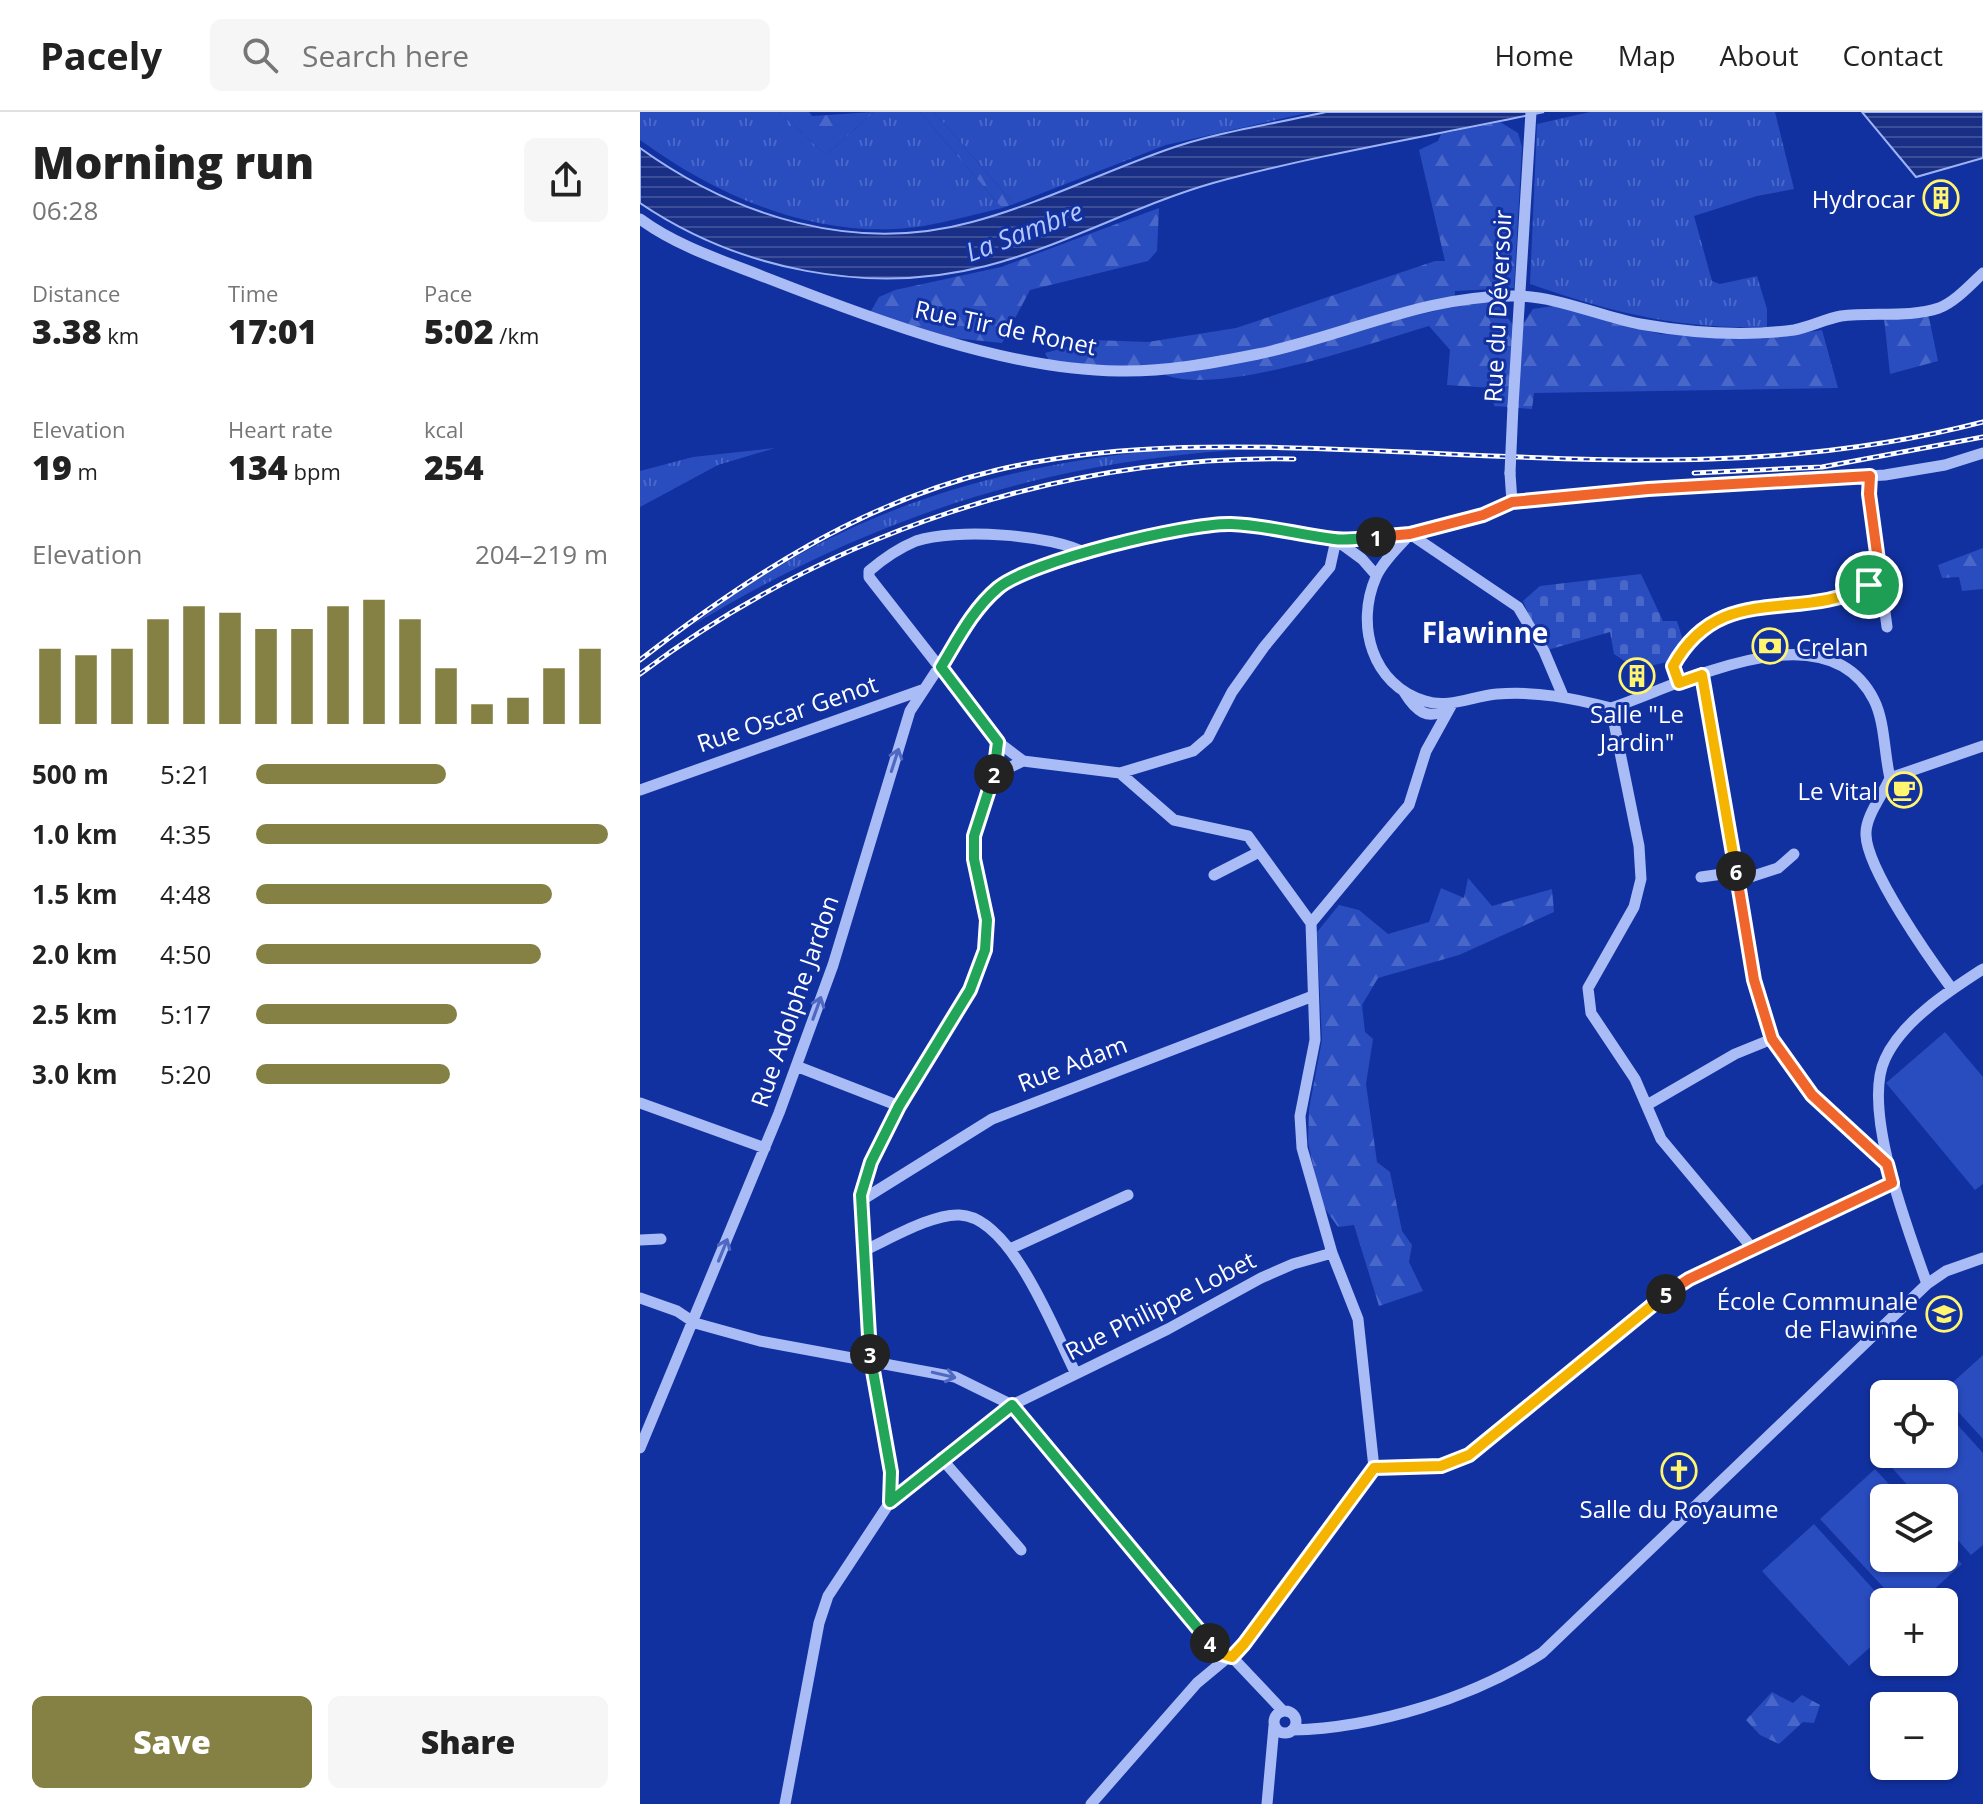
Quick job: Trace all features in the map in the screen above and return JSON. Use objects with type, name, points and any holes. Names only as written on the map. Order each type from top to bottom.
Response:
[{"type":"street","name":"Rue du Déversoir","points":[[1512,502],[1513,406],[1531,112]]},
{"type":"street","name":"Rue Tir de Ronet","points":[[640,219],[703,253],[868,316],[980,349],[1094,370],[1156,369],[1217,362],[1475,298],[1520,296],[1556,301],[1642,324],[1689,331],[1762,333],[1797,329],[1840,316],[1937,309],[1983,273]]},
{"type":"street","points":[[922,690],[941,667],[979,606],[1000,586],[1019,575],[1087,554],[1203,525],[1255,526],[1336,540],[1410,534],[1483,515],[1512,502],[1648,489],[1921,471],[1983,453]]},
{"type":"street","points":[[1870,476],[1869,494],[1887,627]]},
{"type":"street","points":[[1410,534],[1376,575],[1365,628],[1371,650],[1383,672],[1404,692],[1427,702],[1452,704],[1497,694],[1563,696],[1611,708],[1767,655],[1808,655],[1846,666],[1875,701],[1890,778],[1870,818],[1866,835],[1869,849],[1884,883],[1952,989]]},
{"type":"street","points":[[1410,534],[1518,607],[1544,651],[1563,696]]},
{"type":"street","points":[[1087,554],[1070,544],[1021,536],[949,536],[917,541],[883,559],[869,571],[869,577],[998,742],[1023,761],[1120,773],[1193,751],[1208,738],[1232,692],[1264,647],[1330,567],[1336,540]]},
{"type":"street","points":[[1336,540],[1376,575]]},
{"type":"street","points":[[1679,683],[1673,666],[1694,634],[1712,622],[1749,610],[1852,595],[1880,575]]},
{"type":"street","points":[[1702,675],[1754,980],[1772,1039],[1812,1095],[1887,1164]]},
{"type":"street","name":"Rue Oscar Genot","points":[[640,790],[922,690]]},
{"type":"street","name":"Rue Adolphe Jardon","points":[[640,1448],[695,1323],[796,1066],[833,965],[910,711],[922,690]]},
{"type":"street","points":[[1311,923],[1409,805],[1421,761],[1452,704]]},
{"type":"street","points":[[1611,708],[1639,846],[1641,879],[1634,907],[1596,969],[1588,995],[1591,1013],[1635,1079],[1661,1139],[1753,1249]]},
{"type":"street","points":[[890,1502],[891,1472],[871,1360],[862,1200],[871,1162],[899,1106],[956,1015],[985,950],[987,920],[974,859],[974,836],[994,775],[998,742]]},
{"type":"street","points":[[1890,778],[1983,746]]},
{"type":"street","points":[[994,775],[1023,761]]},
{"type":"street","points":[[1091,1804],[1197,1683],[1219,1662],[1232,1657],[1261,1624],[1374,1468],[1358,1319],[1332,1253],[1301,1132],[1300,1116],[1315,1040],[1311,923],[1248,836],[1174,820],[1120,773]]},
{"type":"street","points":[[1214,875],[1245,862],[1259,852]]},
{"type":"street","points":[[1701,877],[1737,876],[1778,868],[1794,854]]},
{"type":"street","points":[[1927,1284],[1887,1164],[1879,1074],[1890,1049],[1901,1035],[1952,989],[1983,969]]},
{"type":"street","name":"Rue Adam","points":[[862,1200],[992,1119],[1313,996]]},
{"type":"street","points":[[1647,1105],[1735,1054],[1772,1039]]},
{"type":"street","points":[[796,1066],[899,1106]]},
{"type":"street","points":[[640,1103],[765,1148]]},
{"type":"street","points":[[1374,1468],[1441,1466],[1469,1455],[1652,1304],[1689,1279],[1892,1183]]},
{"type":"street","points":[[1010,1249],[1128,1195]]},
{"type":"street","points":[[863,1251],[944,1216],[977,1218],[992,1227],[1010,1249],[1075,1372]]},
{"type":"street","points":[[640,1240],[661,1239]]},
{"type":"street","name":"Rue Philippe Lobet","points":[[785,1804],[819,1623],[828,1596],[890,1502],[941,1458],[1012,1405],[1293,1264],[1332,1253]]},
{"type":"street","points":[[1284,1722],[1330,1725],[1460,1696],[1498,1680],[1542,1653],[1927,1284],[1946,1271],[1982,1260]]},
{"type":"street","points":[[640,1298],[677,1311],[695,1323],[760,1341],[955,1377],[1012,1405],[1219,1653],[1232,1657],[1272,1702],[1284,1722]]},
{"type":"street","points":[[941,1458],[1021,1550]]},
{"type":"street","points":[[1267,1804],[1270,1748],[1284,1722]]},
{"type":"green space","points":[[640,112],[779,112],[826,155],[874,112],[920,112],[1002,208],[924,226],[886,229],[848,228],[811,221],[739,197],[671,161],[640,140]]},
{"type":"green space","points":[[779,112],[809,112],[812,116],[874,112],[826,155]]},
{"type":"green space","points":[[920,112],[934,112],[1014,204],[1002,208]]},
{"type":"green space","points":[[934,112],[1311,112],[1166,145],[1014,204]]},
{"type":"green space","points":[[1590,112],[1775,112],[1794,189],[1757,196],[1694,216],[1712,281],[1720,284],[1757,276],[1767,309],[1767,327],[1704,325],[1646,317],[1530,284],[1537,124]]},
{"type":"green space","points":[[1500,122],[1518,133],[1522,147],[1514,288],[1455,291],[1454,302],[1262,353],[1156,369],[1051,363],[1045,353],[1093,340],[1148,342],[1236,328],[1435,261],[1445,261],[1419,150],[1438,141],[1441,134]]},
{"type":"green space","points":[[1159,208],[1157,251],[1148,261],[1030,290],[1002,343],[934,336],[868,316],[879,297],[895,290],[1001,267]]},
{"type":"green space","points":[[1478,301],[1499,306],[1513,325],[1509,407],[1494,406],[1493,388],[1447,385],[1450,350],[1429,326],[1333,355],[1255,374],[1188,380],[1163,374]]},
{"type":"green space","points":[[1553,306],[1660,334],[1762,339],[1822,330],[1838,388],[1534,393],[1532,409],[1518,408],[1522,325],[1533,309]]},
{"type":"green space","points":[[1928,313],[1938,361],[1890,374],[1884,318]]},
{"type":"green space","points":[[775,448],[718,465],[640,507],[640,471],[693,457]]},
{"type":"green space","points":[[1157,450],[1235,450],[1161,457],[1090,469],[1021,484],[953,504],[822,556],[757,588],[693,625],[800,554],[855,526],[912,503],[1030,470]]},
{"type":"green space","points":[[1983,548],[1983,589],[1962,591],[1959,577],[1942,578],[1938,565]]},
{"type":"green space","points":[[1641,574],[1663,621],[1677,621],[1683,640],[1672,661],[1636,669],[1614,654],[1610,632],[1544,651],[1523,601],[1540,586]]},
{"type":"green space","points":[[1468,878],[1492,906],[1552,889],[1554,912],[1459,955],[1378,978],[1362,1005],[1365,1032],[1373,1039],[1366,1084],[1377,1162],[1390,1172],[1402,1231],[1412,1245],[1409,1262],[1423,1291],[1379,1306],[1354,1225],[1338,1227],[1321,1203],[1308,1142],[1309,1109],[1322,1040],[1317,932],[1339,905],[1359,910],[1388,934],[1429,922],[1441,888],[1464,898]]},
{"type":"green space","points":[[1945,1032],[1983,1077],[1983,1184],[1975,1190],[1886,1083]]},
{"type":"green space","points":[[1983,1355],[1983,1439],[1958,1412],[1958,1380],[1955,1380]]},
{"type":"green space","points":[[1958,1425],[1983,1453],[1983,1545],[1971,1555],[1958,1541],[1958,1484],[1906,1484],[1892,1468],[1958,1468]]},
{"type":"green space","points":[[1875,1469],[1889,1484],[1870,1484],[1870,1572],[1953,1572],[1935,1588],[1884,1588],[1820,1519]]},
{"type":"green space","points":[[1814,1524],[1872,1588],[1870,1647],[1849,1666],[1762,1571]]},
{"type":"green space","points":[[1772,1692],[1793,1703],[1802,1695],[1820,1705],[1814,1723],[1803,1722],[1779,1744],[1760,1735],[1746,1720]]},
{"type":"water","name":"La Sambre","points":[[1326,112],[1544,112],[1336,154],[1213,183],[1156,202],[1015,258],[942,275],[851,277],[806,271],[719,245],[678,226],[640,203],[640,148],[716,193],[798,223],[841,231],[884,234],[928,231],[972,222],[1021,206],[1185,144]]},
{"type":"water","points":[[1862,112],[1983,112],[1983,158],[1916,177]]},
{"type":"railway","points":[[640,660],[765,571],[853,522],[947,484],[1045,460],[1189,447],[1684,460],[1833,450],[1907,439],[1983,422]]},
{"type":"railway","points":[[1694,473],[1822,467],[1983,437]]},
{"type":"railway","points":[[640,674],[712,624],[788,581],[867,543],[949,512],[1034,488],[1119,471],[1206,461],[1294,459]]},
{"type":"place","name":"Hydrocar","points":[[1941,198]]},
{"type":"place","name":"Crelan","points":[[1770,646]]},
{"type":"place","name":"Salle \"Le Jardin\"","points":[[1637,676]]},
{"type":"place","name":"Le Vital","points":[[1904,790]]},
{"type":"place","name":"École Communale de Flawinne","points":[[1944,1314]]},
{"type":"place","name":"Salle du Royaume","points":[[1679,1471]]},
{"type":"district","name":"Flawinne","points":[[1485,632]]},
{"type":"route","points":[[1870,476],[1869,494],[1880,575],[1869,585],[1852,595],[1780,604],[1712,622],[1685,644],[1673,666],[1679,683],[1702,675],[1754,980],[1772,1039],[1812,1095],[1887,1164],[1892,1183],[1689,1279],[1652,1304],[1469,1455],[1441,1466],[1374,1468],[1261,1624],[1232,1657],[1219,1653],[1132,1553],[1012,1405],[941,1458],[890,1502],[891,1472],[871,1360],[861,1195],[871,1162],[899,1106],[970,990],[985,950],[987,920],[974,859],[974,836],[994,775],[998,742],[941,667],[979,606],[1000,586],[1019,575],[1087,554],[1203,525],[1255,526],[1336,540],[1410,534],[1483,515],[1512,502],[1538,502],[1648,489],[1870,476]]}]
